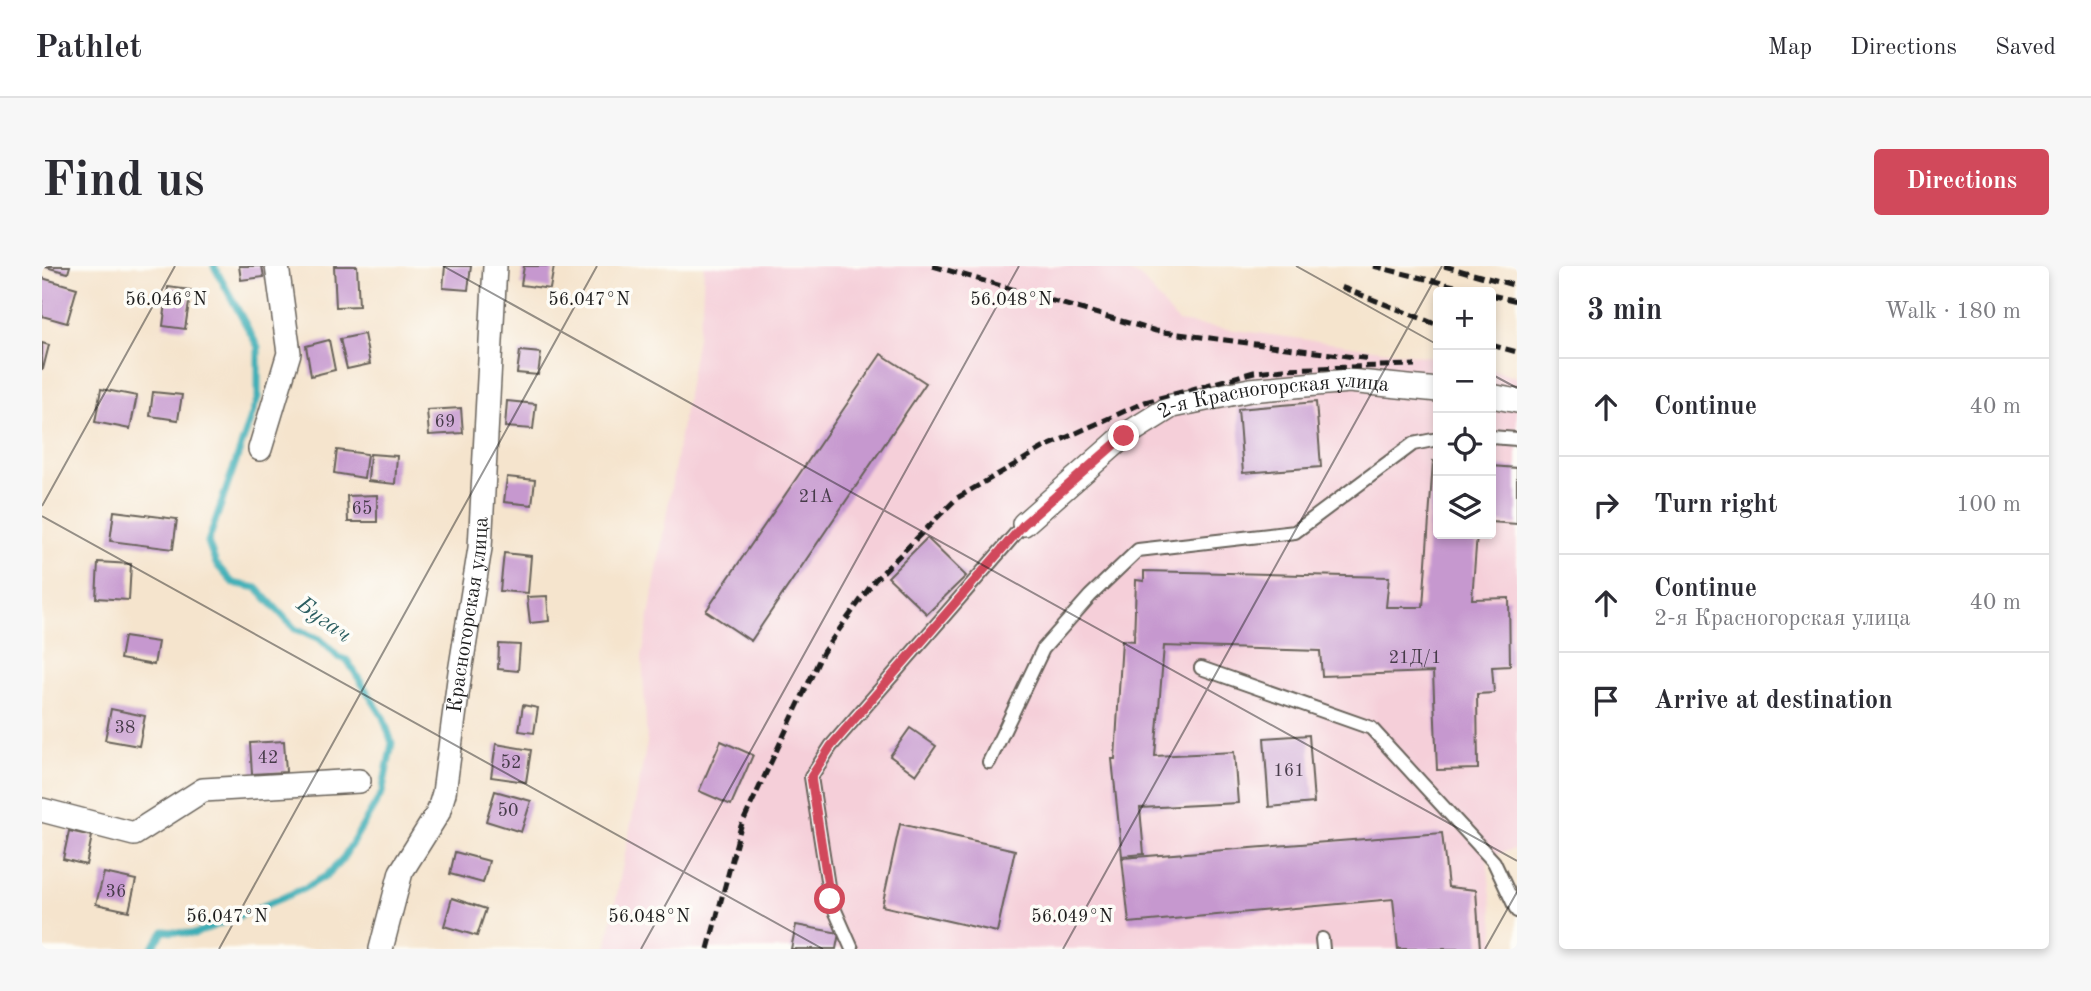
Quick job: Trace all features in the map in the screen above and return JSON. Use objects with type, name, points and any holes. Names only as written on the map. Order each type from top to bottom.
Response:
[{"type":"street","points":[[260,449],[289,353],[277,266]]},
{"type":"street","name":"Красногорская улица","points":[[381,949],[401,872],[438,813],[444,793],[480,548],[495,266]]},
{"type":"street","name":"2-я Красногорская улица","points":[[1024,524],[1124,436],[1172,406],[1250,390],[1349,381],[1433,389]]},
{"type":"street","points":[[1496,397],[1517,401]]},
{"type":"street","points":[[42,810],[134,834],[203,790],[359,781]]},
{"type":"lane","points":[[1496,437],[1517,439]]},
{"type":"lane","points":[[989,762],[1043,649],[1090,596],[1138,550],[1295,532],[1413,444],[1433,440]]},
{"type":"lane","points":[[852,949],[830,899],[811,777],[831,746],[1024,524]]},
{"type":"lane","points":[[1200,668],[1371,728],[1494,862],[1517,911]]},
{"type":"shaded area","points":[[704,266],[1110,266],[1140,276],[1178,322],[1433,357],[1433,539],[1496,539],[1496,371],[1517,377],[1517,848],[1487,857],[1496,949],[606,949],[647,743],[642,657],[702,308]]},
{"type":"building","points":[[42,266],[70,266],[68,273]]},
{"type":"building","points":[[239,266],[262,266],[264,277],[241,280]]},
{"type":"building","points":[[334,266],[357,266],[359,306],[336,307]]},
{"type":"building","points":[[445,266],[471,266],[468,290],[443,288]]},
{"type":"building","points":[[524,266],[554,266],[550,289],[521,285]]},
{"type":"building","points":[[42,278],[77,288],[67,323],[42,316]]},
{"type":"building","points":[[168,287],[191,290],[185,329],[163,326]]},
{"type":"building","points":[[364,334],[370,364],[347,369],[340,339]]},
{"type":"building","points":[[329,340],[335,370],[311,376],[306,346]]},
{"type":"building","points":[[42,343],[49,345],[43,369],[42,369]]},
{"type":"building","points":[[520,351],[541,353],[538,375],[517,373]]},
{"type":"building","points":[[881,354],[926,383],[751,641],[706,611]]},
{"type":"building","points":[[101,389],[137,396],[130,429],[95,422]]},
{"type":"building","points":[[153,392],[182,395],[178,420],[150,416]]},
{"type":"building","points":[[507,401],[536,404],[533,429],[505,427]]},
{"type":"building","points":[[1316,402],[1321,467],[1243,473],[1238,409]]},
{"type":"building","points":[[461,408],[463,433],[429,435],[427,410]]},
{"type":"building","points":[[337,450],[367,454],[364,478],[334,473]]},
{"type":"building","points":[[370,454],[397,456],[395,484],[368,481]]},
{"type":"building","points":[[1433,461],[1433,539],[1477,539],[1472,599],[1509,598],[1510,666],[1492,667],[1494,693],[1477,694],[1478,769],[1437,770],[1433,672],[1322,676],[1320,651],[1164,646],[1155,756],[1234,752],[1238,803],[1140,808],[1144,854],[1122,856],[1112,759],[1115,759],[1122,640],[1134,641],[1136,580],[1144,581],[1144,571],[1389,577],[1386,607],[1423,607]]},
{"type":"building","points":[[1496,466],[1517,468],[1517,524],[1496,522]]},
{"type":"building","points":[[507,477],[535,480],[532,505],[504,502]]},
{"type":"building","points":[[377,495],[377,522],[348,522],[347,496]]},
{"type":"building","points":[[114,511],[177,519],[173,549],[110,541]]},
{"type":"building","points":[[927,538],[966,576],[927,614],[888,577]]},
{"type":"building","points":[[504,553],[531,556],[528,593],[500,591]]},
{"type":"building","points":[[98,562],[131,564],[129,600],[96,598]]},
{"type":"building","points":[[547,596],[549,621],[530,623],[527,597]]},
{"type":"building","points":[[124,637],[158,642],[154,665],[120,659]]},
{"type":"building","points":[[499,644],[520,645],[518,671],[498,669]]},
{"type":"building","points":[[523,705],[538,708],[534,733],[519,731]]},
{"type":"building","points":[[111,709],[145,716],[139,746],[105,740]]},
{"type":"building","points":[[910,728],[936,746],[916,775],[890,756]]},
{"type":"building","points":[[1309,735],[1314,803],[1269,807],[1264,738]]},
{"type":"building","points":[[284,741],[286,772],[252,774],[250,743]]},
{"type":"building","points":[[721,741],[753,755],[731,805],[699,791]]},
{"type":"building","points":[[496,744],[531,750],[526,782],[491,777]]},
{"type":"building","points":[[495,791],[531,801],[521,832],[486,821]]},
{"type":"building","points":[[900,824],[1015,850],[997,932],[882,906]]},
{"type":"building","points":[[69,831],[92,836],[86,865],[63,859]]},
{"type":"building","points":[[1442,833],[1448,887],[1476,890],[1480,949],[1398,949],[1393,899],[1129,923],[1122,858]]},
{"type":"building","points":[[455,852],[489,861],[483,883],[450,874]]},
{"type":"building","points":[[104,873],[136,880],[129,911],[96,904]]},
{"type":"building","points":[[452,898],[486,909],[477,936],[444,926]]},
{"type":"building","points":[[796,925],[839,933],[836,949],[791,949]]},
{"type":"waterway","name":"Бугач","points":[[151,949],[164,931],[194,934],[303,889],[326,876],[342,860],[382,793],[392,743],[383,717],[347,660],[338,657],[320,639],[295,629],[257,588],[233,583],[216,564],[208,542],[258,397],[258,347],[214,266]]},
{"type":"railway","points":[[933,266],[1156,331],[1370,359]]},
{"type":"railway","points":[[1373,266],[1459,287]]},
{"type":"railway","points":[[1444,266],[1517,286]]},
{"type":"railway","points":[[1341,287],[1433,323]]},
{"type":"railway","points":[[1496,296],[1517,301]]},
{"type":"railway","points":[[1496,346],[1517,352]]},
{"type":"railway","points":[[708,949],[741,826],[823,652],[875,580],[957,498],[1043,448],[1145,402],[1254,372],[1415,365]]},
{"type":"route","points":[[830,899],[811,777],[831,746],[1024,524],[1124,436]]}]
